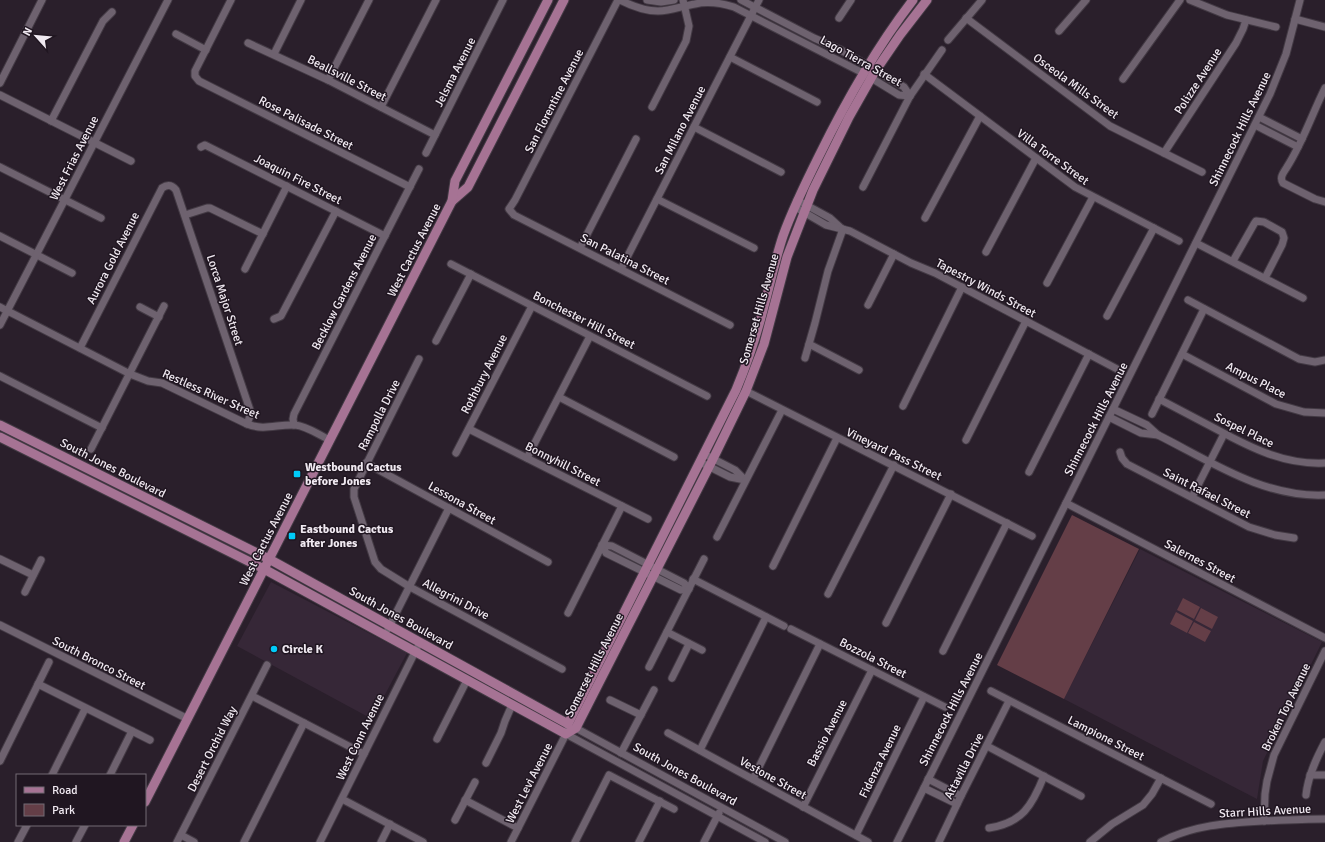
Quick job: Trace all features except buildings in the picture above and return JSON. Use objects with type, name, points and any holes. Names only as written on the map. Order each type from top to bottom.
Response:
[{"type":"main road","name":"West Cactus Avenue","points":[[146,800],[452,201],[455,181],[548,0]]},
{"type":"main road","name":"West Cactus Avenue","points":[[452,201],[468,187],[564,0]]},
{"type":"main road","name":"Somerset Hills Avenue","points":[[650,571],[711,463],[746,391],[764,344],[787,257],[805,209],[885,39],[913,0]]},
{"type":"main road","name":"Somerset Hills Avenue","points":[[566,734],[572,726],[650,571],[744,370],[764,308],[775,262],[796,204],[830,135],[870,72],[926,0]]},
{"type":"main road","name":"South Jones Boulevard","points":[[0,425],[269,560],[572,726]]},
{"type":"main road","name":"South Jones Boulevard","points":[[0,437],[264,569],[566,734]]},
{"type":"main road","points":[[124,842],[132,826]]},
{"type":"street","points":[[0,83],[42,0]]},
{"type":"street","name":"West Frias Avenue","points":[[0,325],[168,0]]},
{"type":"street","points":[[176,34],[206,50],[230,0]]},
{"type":"street","points":[[274,54],[301,0]]},
{"type":"street","points":[[328,80],[369,0]]},
{"type":"street","points":[[381,107],[436,0]]},
{"type":"street","name":"Jelsma Avenue","points":[[426,153],[503,0]]},
{"type":"street","name":"Lago Tierra Street","points":[[619,0],[646,10],[667,10],[684,3],[696,4],[712,1],[725,4],[870,72]]},
{"type":"street","name":"San Florentine Avenue","points":[[510,211],[509,209],[511,205],[515,200],[619,0]]},
{"type":"street","points":[[647,0],[660,2],[674,0]]},
{"type":"street","name":"Lago Tierra Street","points":[[741,0],[814,38],[839,49],[899,95],[910,96]]},
{"type":"street","name":"San Milano Avenue","points":[[621,269],[759,0]]},
{"type":"street","points":[[839,18],[851,0]]},
{"type":"street","points":[[948,40],[982,0]]},
{"type":"street","points":[[1059,31],[1086,0]]},
{"type":"street","points":[[1123,79],[1180,0]]},
{"type":"street","points":[[1190,0],[1213,10],[1276,27]]},
{"type":"street","name":"Shinnecock Hills Avenue","points":[[896,842],[1255,125],[1281,70],[1300,0]]},
{"type":"street","points":[[652,108],[686,41],[689,26],[684,3]]},
{"type":"street","points":[[51,121],[103,21],[112,12]]},
{"type":"street","name":"Osceola Mills Street","points":[[966,18],[1110,126],[1202,172]]},
{"type":"street","points":[[1296,19],[1325,27]]},
{"type":"street","name":"Polizze Avenue","points":[[1164,153],[1236,43],[1246,20]]},
{"type":"street","name":"Beallsville Street","points":[[248,42],[328,80],[435,135]]},
{"type":"street","name":"Rose Palisade Street","points":[[206,50],[195,71],[195,76],[199,81],[410,187]]},
{"type":"street","points":[[863,187],[910,96],[942,50]]},
{"type":"street","points":[[730,57],[817,102]]},
{"type":"street","name":"Villa Torre Street","points":[[924,74],[1075,188],[1179,242]]},
{"type":"street","points":[[1325,88],[1322,102],[1281,180],[1282,183],[1315,199],[1325,202]]},
{"type":"street","points":[[0,95],[131,161]]},
{"type":"street","points":[[925,218],[980,116]]},
{"type":"street","points":[[1259,116],[1302,139]]},
{"type":"street","points":[[1255,125],[1298,147]]},
{"type":"street","points":[[694,127],[781,172]]},
{"type":"street","points":[[580,248],[636,139]]},
{"type":"street","name":"Joaquin Fire Street","points":[[201,147],[205,145],[385,236]]},
{"type":"street","points":[[986,252],[1036,158]]},
{"type":"street","points":[[0,166],[101,218]]},
{"type":"street","name":"Becklow Gardens Avenue","points":[[294,425],[294,414],[419,169]]},
{"type":"street","name":"Aurora Gold Avenue","points":[[80,348],[162,188],[166,185],[171,186]]},
{"type":"street","name":"Lorca Major Street","points":[[171,186],[176,190],[185,215],[251,413],[247,424]]},
{"type":"street","points":[[245,269],[287,186]]},
{"type":"street","points":[[1047,283],[1093,197]]},
{"type":"street","points":[[657,199],[754,248]]},
{"type":"street","name":"Tapestry Winds Street","points":[[796,204],[826,225],[850,231],[935,273],[1117,369]]},
{"type":"street","points":[[185,215],[210,208],[263,234]]},
{"type":"street","points":[[274,319],[281,316],[336,211]]},
{"type":"street","name":"San Palatina Street","points":[[510,211],[514,215],[730,325]]},
{"type":"street","points":[[1233,261],[1256,221],[1264,222],[1282,232],[1284,238],[1265,278]]},
{"type":"street","points":[[1107,316],[1154,228]]},
{"type":"street","points":[[805,358],[810,344],[828,271],[843,229]]},
{"type":"street","points":[[0,236],[72,273]]},
{"type":"street","points":[[1196,243],[1303,298]]},
{"type":"street","points":[[868,305],[894,254]]},
{"type":"street","name":"Bonchester Hill Street","points":[[451,264],[707,396]]},
{"type":"street","points":[[436,342],[471,274]]},
{"type":"street","points":[[903,406],[962,287]]},
{"type":"street","points":[[1188,300],[1299,359],[1315,362],[1325,360]]},
{"type":"street","points":[[91,449],[164,306]]},
{"type":"street","name":"Rothbury Avenue","points":[[456,453],[532,306]]},
{"type":"street","name":"Restless River Street","points":[[0,307],[130,374],[148,380],[162,382],[247,424],[260,428],[294,425],[302,426],[330,440]]},
{"type":"street","points":[[140,307],[159,317]]},
{"type":"street","points":[[1152,414],[1204,309]]},
{"type":"street","points":[[966,440],[1026,321]]},
{"type":"street","points":[[528,458],[590,336]]},
{"type":"street","points":[[810,344],[859,370]]},
{"type":"street","points":[[1029,472],[1089,354]]},
{"type":"street","name":"Ampus Place","points":[[1182,354],[1276,404],[1299,411],[1325,413]]},
{"type":"street","name":"Rampolla Drive","points":[[363,527],[353,493],[355,485],[419,359]]},
{"type":"street","points":[[0,376],[102,428]]},
{"type":"street","name":"Vineyard Pass Street","points":[[746,391],[1032,536]]},
{"type":"street","points":[[559,397],[674,457]]},
{"type":"street","name":"Sospel Place","points":[[1159,399],[1252,448],[1273,456],[1300,462],[1325,463]]},
{"type":"street","points":[[1113,409],[1147,425],[1158,435],[1254,483],[1300,494],[1325,495]]},
{"type":"street","points":[[717,537],[782,410]]},
{"type":"street","points":[[1109,417],[1142,433],[1158,435]]},
{"type":"street","name":"Bonnyhill Street","points":[[469,429],[648,519]]},
{"type":"street","points":[[1192,497],[1224,434]]},
{"type":"street","points":[[773,566],[837,438]]},
{"type":"street","name":"Saint Rafael Street","points":[[1120,452],[1126,464],[1249,527],[1274,535],[1294,538]]},
{"type":"street","points":[[702,458],[730,477],[745,480]]},
{"type":"street","name":"Lessona Street","points":[[366,463],[548,562]]},
{"type":"street","points":[[828,594],[894,465]]},
{"type":"street","points":[[886,623],[951,494]]},
{"type":"street","name":"Salernes Street","points":[[1066,503],[1325,638]]},
{"type":"street","points":[[568,613],[622,506]]},
{"type":"street","points":[[385,636],[449,508]]},
{"type":"street","points":[[943,651],[1007,523]]},
{"type":"street","name":"Allegrini Drive","points":[[363,527],[375,562],[378,566],[410,587],[562,669]]},
{"type":"street","points":[[602,545],[606,553],[650,571],[680,590],[689,589]]},
{"type":"street","points":[[0,559],[33,575]]},
{"type":"street","points":[[649,667],[704,559]]},
{"type":"street","points":[[25,592],[41,560]]},
{"type":"street","name":"Bozzola Street","points":[[693,579],[945,707]]},
{"type":"street","points":[[700,750],[766,617]]},
{"type":"street","name":"South Bronco Street","points":[[0,625],[188,719]]},
{"type":"street","points":[[667,632],[702,650]]},
{"type":"street","name":"West Conn Avenue","points":[[320,842],[419,642]]},
{"type":"street","points":[[672,678],[689,644]]},
{"type":"street","points":[[753,779],[820,644]]},
{"type":"street","name":"Broken Top Avenue","points":[[1264,821],[1266,787],[1274,755],[1325,650]]},
{"type":"street","points":[[0,761],[49,662]]},
{"type":"street","name":"Desert Orchid Way","points":[[177,842],[267,665]]},
{"type":"street","name":"Bassio Avenue","points":[[803,807],[872,670]]},
{"type":"street","points":[[437,739],[467,680]]},
{"type":"street","points":[[38,684],[150,740]]},
{"type":"street","points":[[621,753],[654,690]]},
{"type":"street","name":"Lampione Street","points":[[991,691],[1212,804]]},
{"type":"street","points":[[252,696],[364,754]]},
{"type":"street","name":"Fidenza Avenue","points":[[856,835],[924,697]]},
{"type":"street","points":[[610,700],[641,715]]},
{"type":"street","name":"Attavilla Drive","points":[[940,842],[957,804],[1009,701]]},
{"type":"street","points":[[486,763],[501,733],[512,705]]},
{"type":"street","points":[[52,774],[85,708]]},
{"type":"street","points":[[244,842],[304,723]]},
{"type":"street","name":"South Jones Boulevard","points":[[572,726],[785,842]]},
{"type":"street","points":[[110,774],[132,731]]},
{"type":"street","name":"Vestone Street","points":[[668,733],[868,842]]},
{"type":"street","name":"South Jones Boulevard","points":[[566,734],[765,842]]},
{"type":"street","name":"West Levi Avenue","points":[[511,842],[566,734]]},
{"type":"street","points":[[1306,795],[1310,775],[1325,742]]},
{"type":"street","points":[[987,746],[1081,796]]},
{"type":"street","points":[[575,842],[609,775],[674,809]]},
{"type":"street","points":[[1310,775],[1325,775]]},
{"type":"street","points":[[989,828],[1005,825],[1020,816],[1033,799],[1044,776]]},
{"type":"street","points":[[1090,842],[1112,824],[1143,804],[1152,794],[1161,778]]},
{"type":"street","points":[[928,779],[961,796]]},
{"type":"street","points":[[455,820],[475,782]]},
{"type":"street","points":[[924,788],[957,804]]},
{"type":"street","points":[[342,799],[423,842]]},
{"type":"street","points":[[465,800],[518,828]]},
{"type":"street","points":[[639,842],[660,801]]},
{"type":"street","points":[[704,842],[722,807]]},
{"type":"street","name":"Starr Hills Avenue","points":[[1161,842],[1190,831],[1216,824],[1290,819],[1325,819]]},
{"type":"street","points":[[381,842],[390,824]]},
{"type":"street","points":[[18,842],[26,826]]},
{"type":"street","points":[[76,842],[84,826]]},
{"type":"street","points":[[181,835],[194,842]]},
{"type":"shaded area","points":[[1140,549],[1322,642],[1263,761],[1257,799],[1064,699]]},
{"type":"shaded area","points":[[271,582],[407,653],[372,719],[237,646]]},
{"type":"green space","points":[[1072,515],[1139,549],[1064,699],[997,665]]},
{"type":"green space","points":[[1183,598],[1200,607],[1194,619],[1177,610]]},
{"type":"green space","points":[[1201,608],[1218,617],[1212,629],[1195,620]]},
{"type":"green space","points":[[1176,612],[1193,621],[1187,633],[1170,624]]},
{"type":"green space","points":[[1194,622],[1211,631],[1205,642],[1188,633]]},
{"type":"place","name":"Westbound Cactus before Jones","points":[[297,474]]},
{"type":"place","name":"Eastbound Cactus after Jones","points":[[292,536]]},
{"type":"place","name":"Circle K","points":[[274,649]]}]
